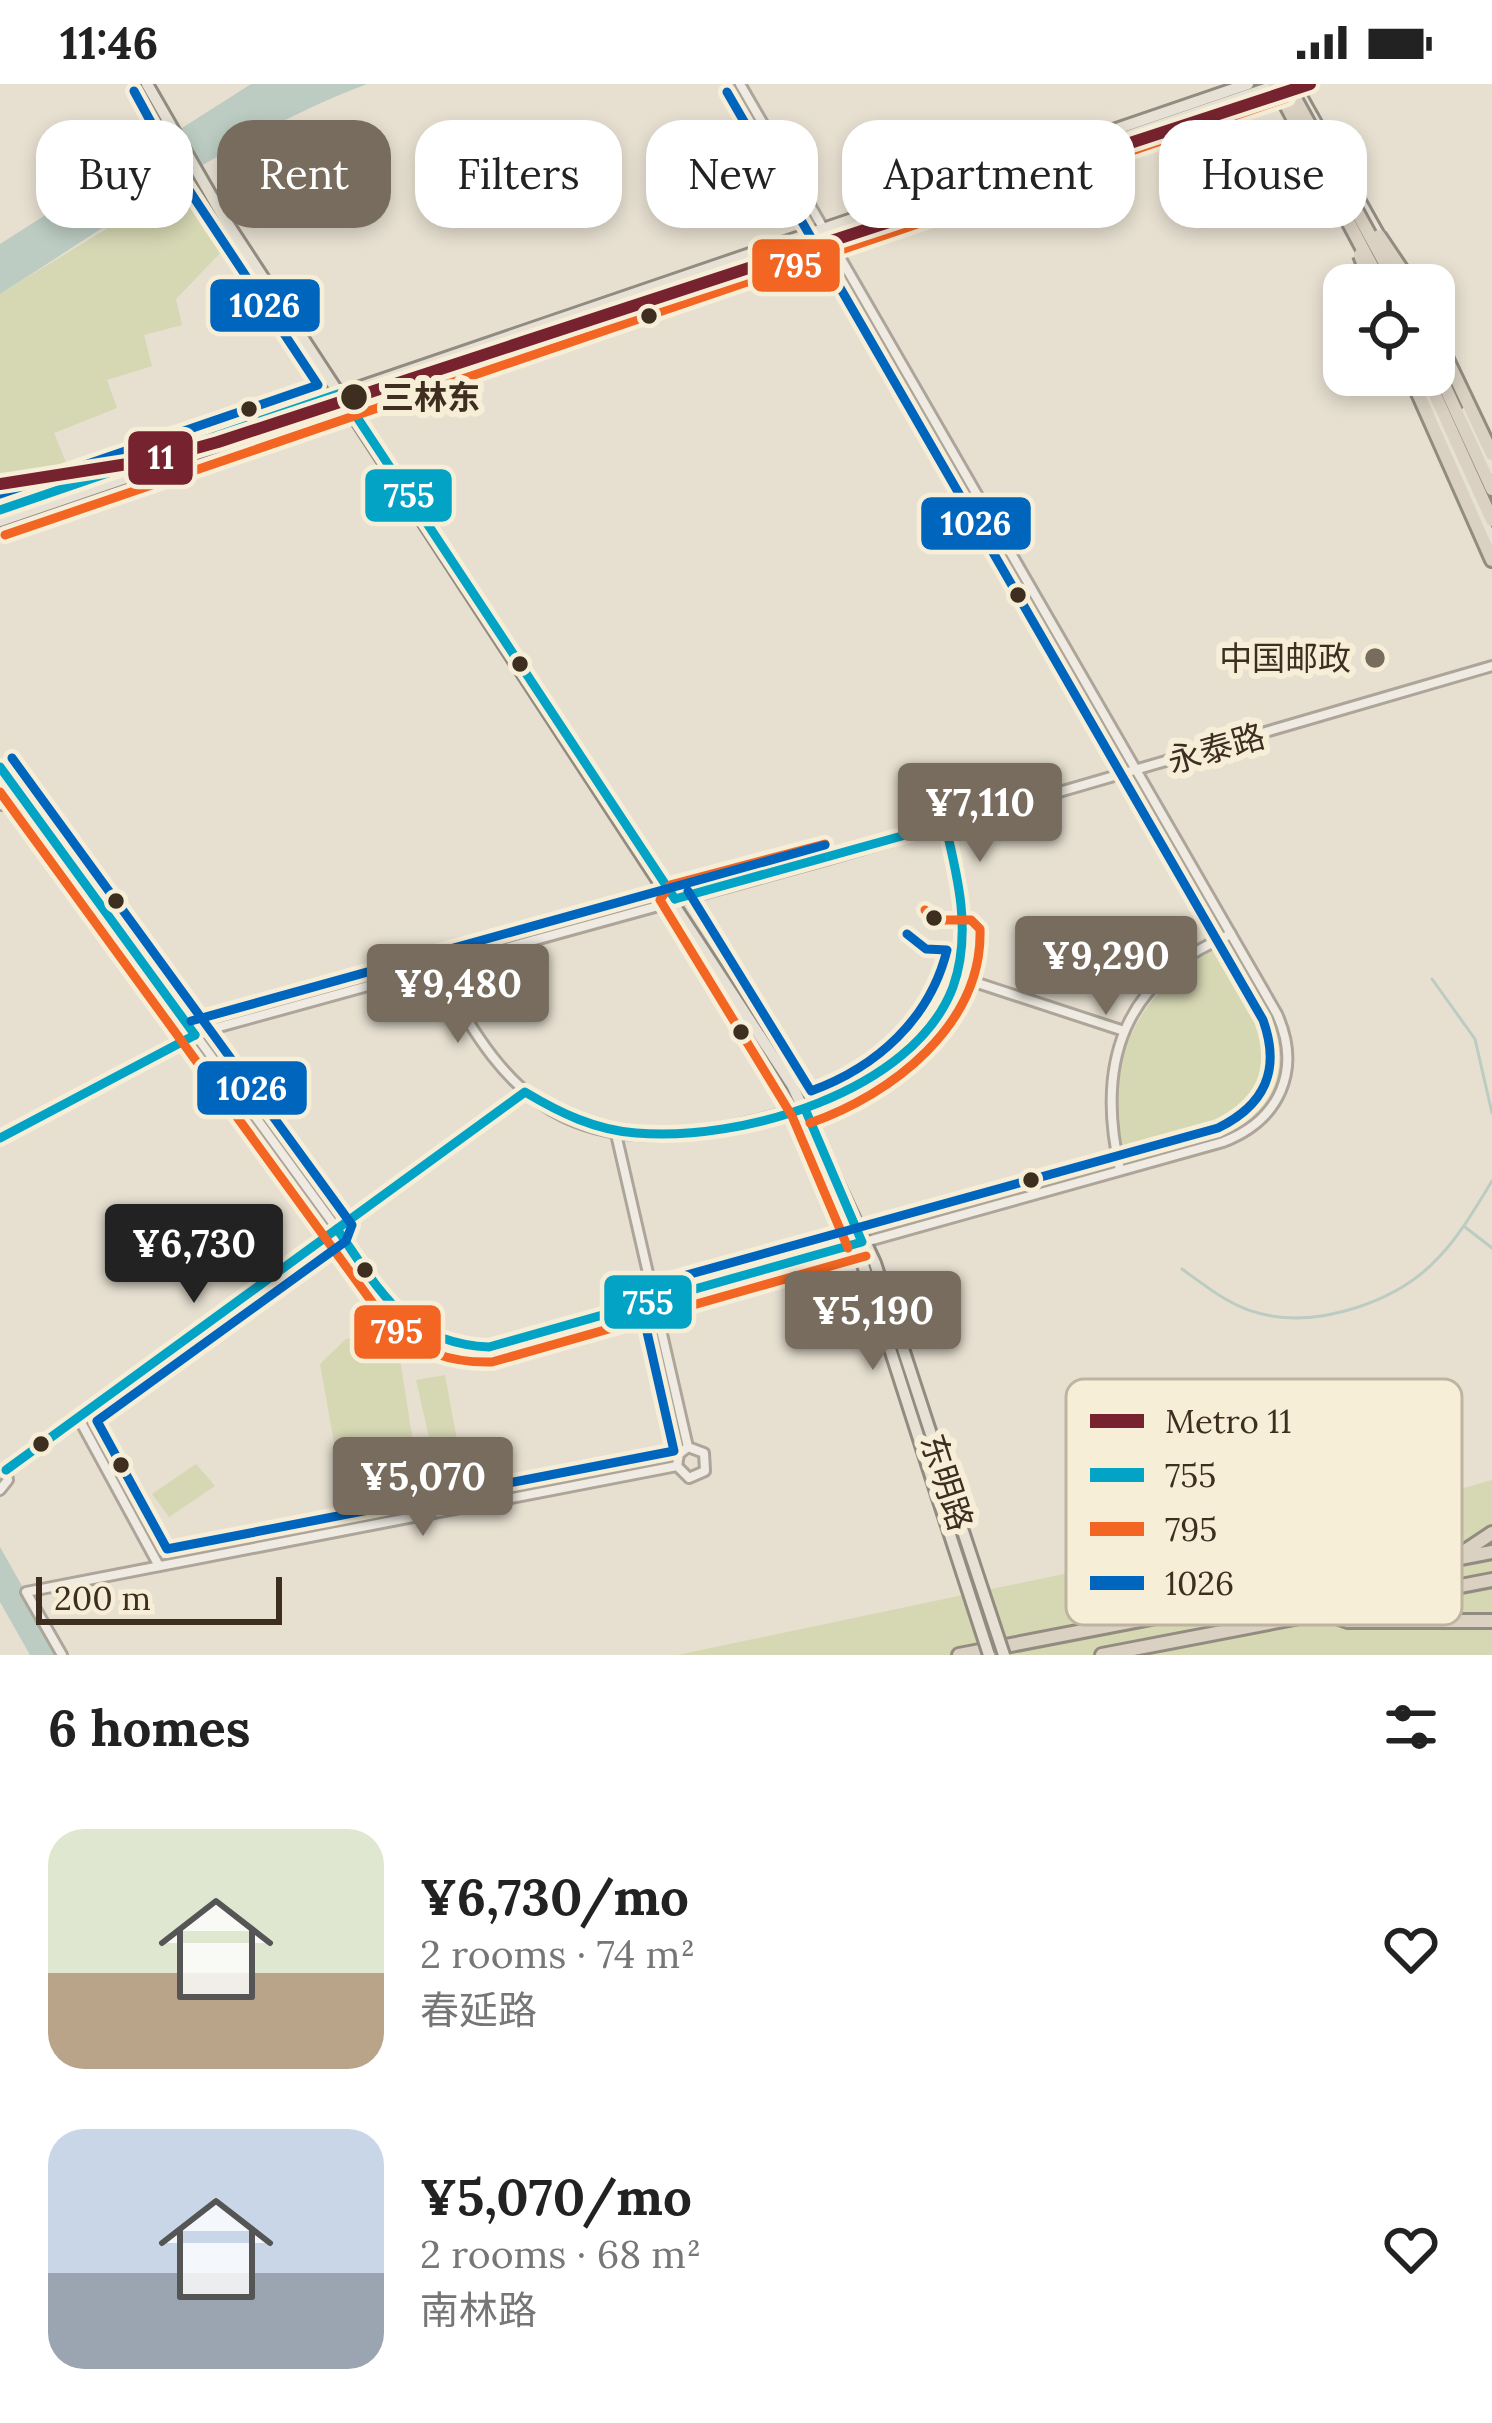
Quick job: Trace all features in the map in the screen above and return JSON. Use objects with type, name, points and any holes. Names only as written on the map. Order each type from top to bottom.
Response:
[{"type":"highway","points":[[1280,85],[1300,120]]},
{"type":"highway","points":[[1357,228],[1369,264]]},
{"type":"highway","points":[[1365,228],[1389,264]]},
{"type":"highway","points":[[1455,376],[1492,454]]},
{"type":"highway","points":[[1423,396],[1487,538],[1492,560]]},
{"type":"highway","points":[[1436,396],[1492,520]]},
{"type":"highway","points":[[1449,396],[1492,489]]},
{"type":"highway","points":[[1462,1553],[1492,1533]]},
{"type":"highway","points":[[1462,1558],[1492,1552]]},
{"type":"highway","points":[[1462,1586],[1492,1580]]},
{"type":"highway","points":[[959,1655],[1115,1625]]},
{"type":"highway","points":[[1102,1655],[1257,1625]]},
{"type":"main road","name":"东明路","points":[[148,84],[196,172],[675,899],[805,1109],[875,1263],[989,1655]]},
{"type":"main road","points":[[1220,94],[1236,84]]},
{"type":"main road","points":[[827,234],[1248,84]]},
{"type":"main road","points":[[1306,84],[1304,101],[1312,120]]},
{"type":"main road","points":[[0,510],[1280,85],[1304,101]]},
{"type":"main road","points":[[1455,390],[1492,469]]},
{"type":"main road","points":[[0,521],[344,397]]},
{"type":"main road","name":"东明路","points":[[943,1493],[1004,1655]]},
{"type":"street","points":[[0,767],[400,1315],[422,1335],[448,1347],[489,1346],[1243,1135],[1259,1124],[1281,1094],[1289,1061],[1284,1029],[740,84]]},
{"type":"street","name":"永泰路","points":[[0,1138],[195,1035],[1492,670]]},
{"type":"street","points":[[0,805],[20,794]]},
{"type":"street","points":[[436,965],[477,1036],[525,1092],[564,1117],[616,1134],[695,1134],[805,1109],[853,1092],[893,1066],[927,1031],[956,976],[966,934],[966,909],[945,824]]},
{"type":"street","points":[[1120,1170],[1110,1107],[1124,1031],[1140,1002],[1170,968],[1231,934]]},
{"type":"street","points":[[956,976],[1124,1031]]},
{"type":"street","points":[[0,1490],[8,1480],[3,1468],[525,1092]]},
{"type":"street","points":[[616,1134],[688,1448]]},
{"type":"street","points":[[78,1418],[159,1566]]},
{"type":"street","points":[[677,1466],[689,1478],[705,1471],[704,1453],[688,1448]]},
{"type":"street","points":[[677,1466],[679,1454],[688,1448]]},
{"type":"street","points":[[62,1655],[26,1592],[677,1466]]},
{"type":"green space","points":[[193,206],[224,249],[176,299],[182,325],[144,335],[152,366],[107,380],[117,408],[54,433],[72,477],[0,500],[0,294],[108,228],[193,228]]},
{"type":"green space","points":[[1228,941],[1277,1032],[1282,1065],[1276,1091],[1260,1111],[1237,1126],[1124,1160],[1118,1089],[1133,1030],[1170,982]]},
{"type":"green space","points":[[370,1334],[390,1337],[398,1346],[416,1461],[433,1455],[416,1380],[445,1375],[463,1472],[383,1493],[343,1493],[320,1364],[346,1339]]},
{"type":"green space","points":[[196,1464],[215,1486],[169,1517],[152,1494]]},
{"type":"green space","points":[[1492,1480],[1492,1655],[677,1655],[1066,1574],[1066,1625],[1462,1625],[1462,1489]]},
{"type":"shaded area","points":[[251,84],[367,84],[285,120],[217,120],[217,157],[193,172],[193,121]]},
{"type":"shaded area","points":[[36,221],[36,228],[103,228],[0,294],[0,244]]},
{"type":"shaded area","points":[[0,1547],[61,1655],[30,1655],[0,1602]]},
{"type":"waterway","points":[[1432,979],[1475,1039],[1492,1113]]},
{"type":"waterway","points":[[1182,1269],[1230,1301],[1262,1314],[1309,1317],[1358,1307],[1422,1273],[1461,1230],[1492,1181]]},
{"type":"waterway","points":[[1465,1227],[1492,1248]]},
{"type":"metro line","name":"11","points":[[0,484],[153,460],[218,442],[1310,84]]},
{"type":"transit line","name":"1026","points":[[0,494],[318,385],[183,181],[134,91]]},
{"type":"transit line","name":"1026","points":[[12,758],[352,1225],[346,1241],[97,1421],[167,1549],[674,1451],[640,1301],[647,1286],[1218,1128],[1247,1108],[1258,1097],[1269,1070],[1263,1020],[727,92]]},
{"type":"transit line","name":"795","points":[[5,535],[1287,98]]},
{"type":"transit line","name":"755","points":[[0,510],[341,393],[675,899]]},
{"type":"transit line","name":"755","points":[[0,767],[195,1035]]},
{"type":"transit line","name":"795","points":[[0,792],[388,1324],[423,1349],[449,1358],[492,1362],[866,1256]]},
{"type":"transit line","name":"755","points":[[675,899],[945,824]]},
{"type":"transit line","name":"755","points":[[6,1470],[525,1092],[606,1128],[678,1134],[771,1119],[818,1103],[901,1056],[932,1024],[959,967],[961,906],[945,824]]},
{"type":"transit line","name":"795","points":[[825,844],[670,885],[660,900],[792,1116],[848,1248]]},
{"type":"transit line","name":"1026","points":[[191,1021],[825,845]]},
{"type":"transit line","name":"1026","points":[[688,891],[811,1091],[879,1054],[928,998],[947,950],[926,949],[907,934]]},
{"type":"transit line","name":"795","points":[[810,1123],[841,1111],[900,1075],[949,1025],[966,996],[977,964],[980,929],[971,920],[937,920],[925,910]]},
{"type":"transit line","name":"755","points":[[0,1138],[195,1035]]},
{"type":"transit line","name":"755","points":[[337,1229],[382,1293],[416,1325],[436,1336],[489,1347],[862,1242],[805,1109]]},
{"type":"place","name":"三林东","points":[[354,397]]},
{"type":"place","name":"中国邮政","points":[[1375,658]]}]
